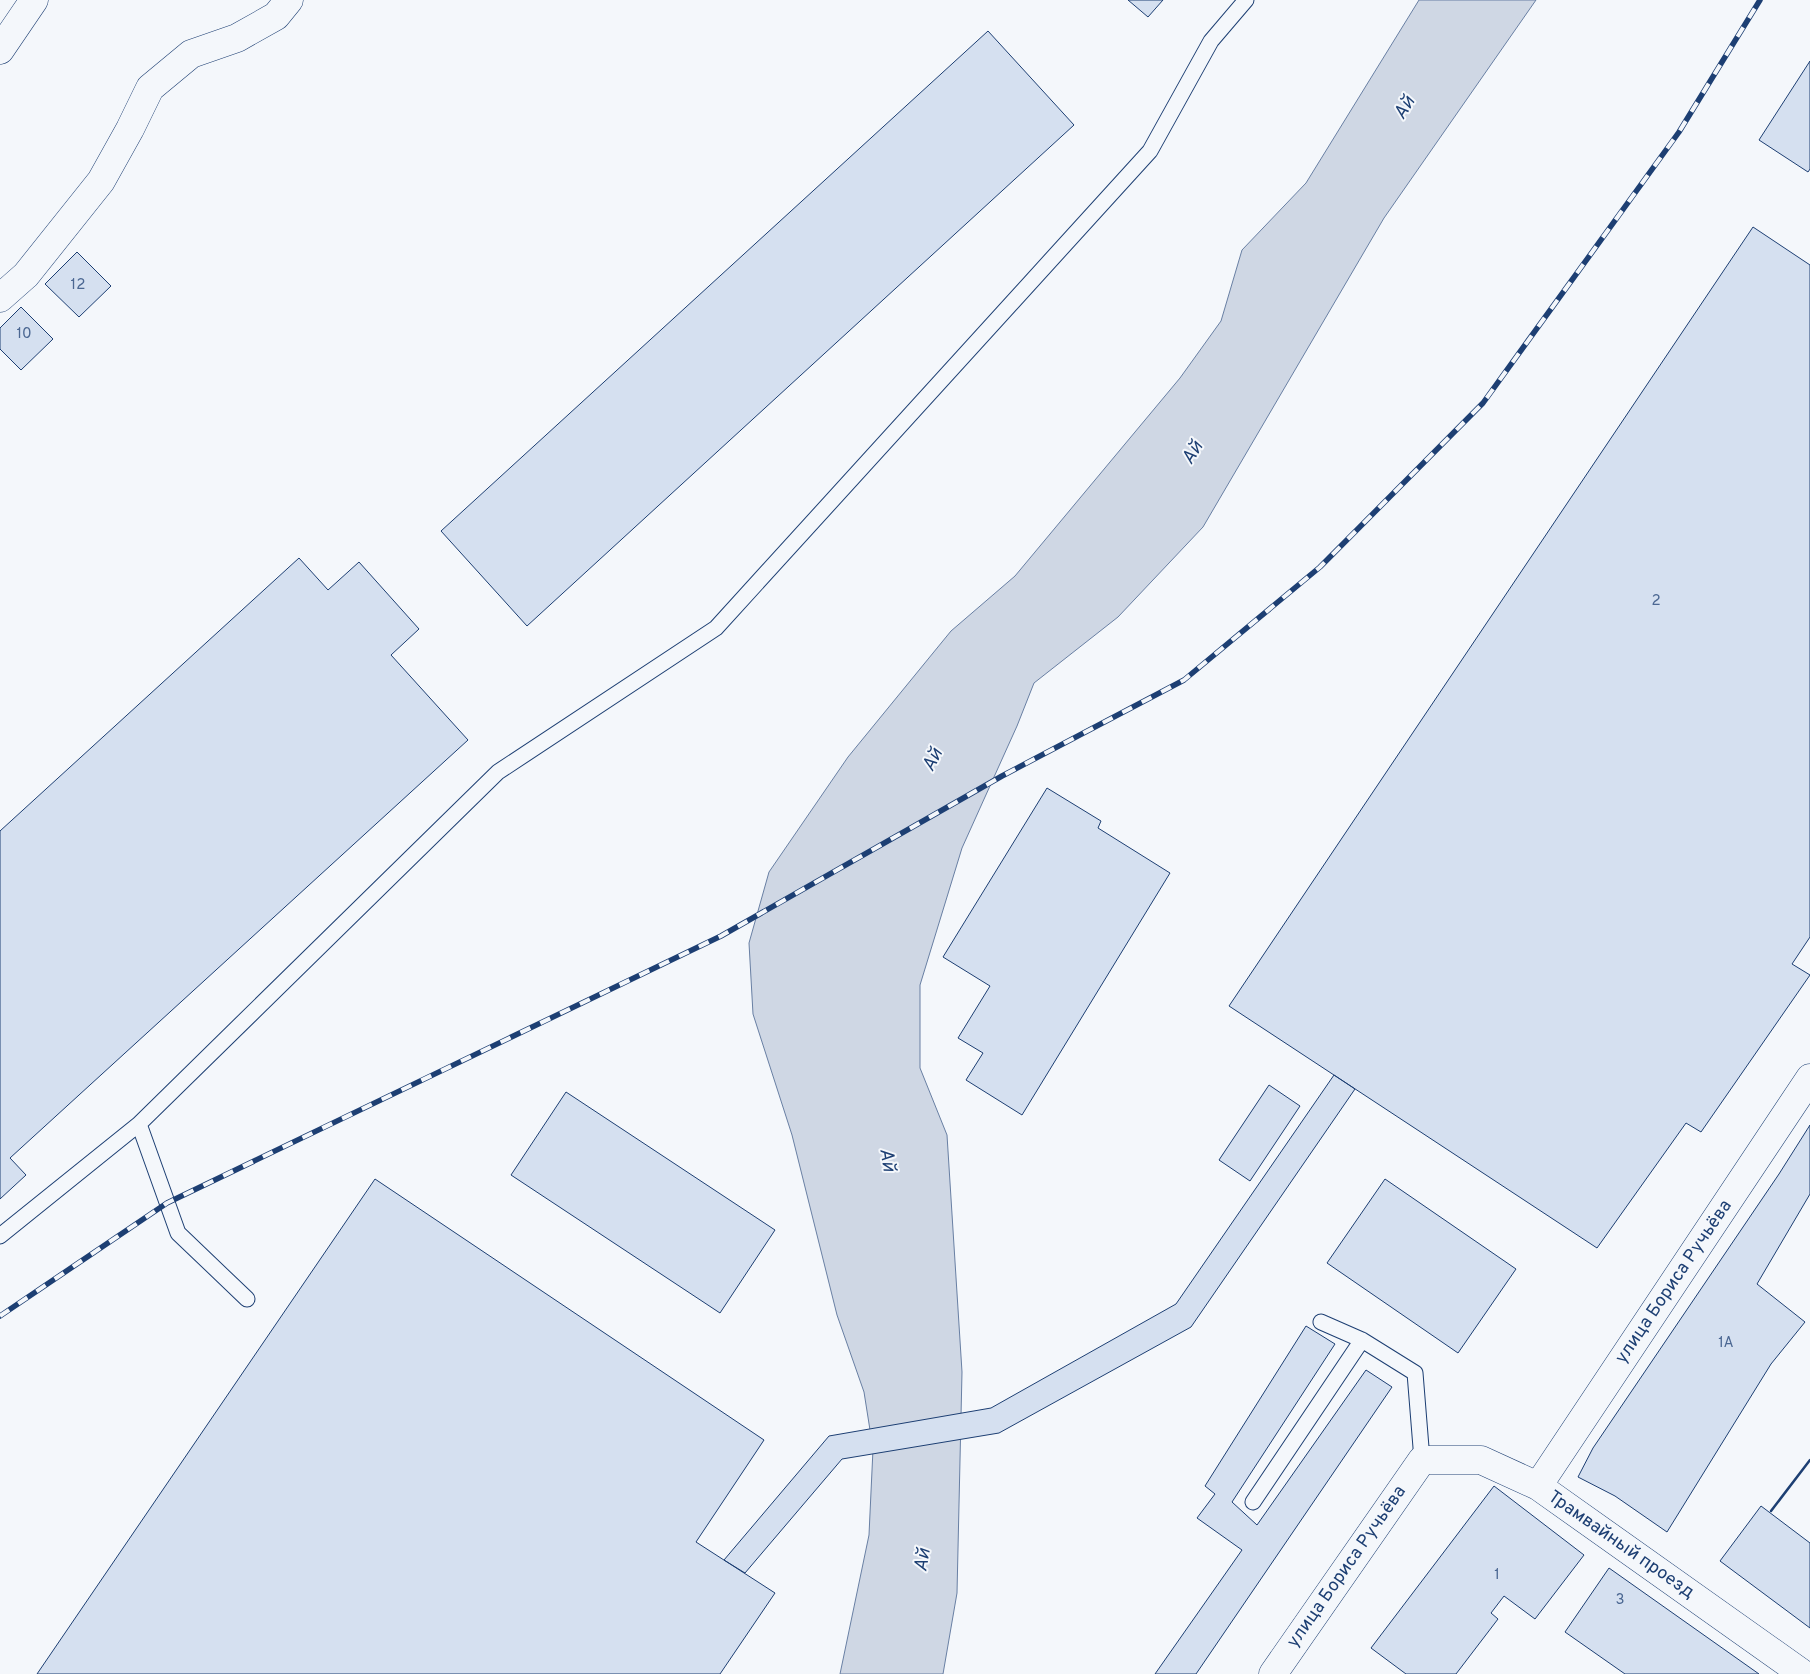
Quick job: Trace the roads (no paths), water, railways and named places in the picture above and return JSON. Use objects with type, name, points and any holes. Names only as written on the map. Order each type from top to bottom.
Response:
[{"type":"street","points":[[0,50],[34,0]]},
{"type":"street","points":[[0,298],[26,275],[101,181],[150,88],[191,54],[237,38],[276,16],[289,0]]},
{"type":"street","name":"улица Бориса Ручьёва","points":[[1538,1486],[1810,1078]]},
{"type":"street","name":"улица Бориса Ручьёва","points":[[1272,1674],[1422,1460]]},
{"type":"street","name":"Трамвайный проезд","points":[[1422,1460],[1481,1460],[1538,1486],[1803,1674]]},
{"type":"lane","points":[[0,1236],[139,1124],[498,772],[716,628],[1150,151],[1211,42],[1246,0]]},
{"type":"lane","points":[[139,1124],[178,1233],[247,1299]]},
{"type":"lane","points":[[1321,1322],[1362,1340],[1415,1373],[1422,1460]]},
{"type":"lane","points":[[1253,1502],[1362,1340]]},
{"type":"water","name":"Ай","points":[[1419,0],[1536,0],[1384,218],[1203,527],[1118,617],[1034,683],[1017,726],[962,848],[920,985],[920,1068],[947,1135],[962,1372],[957,1593],[943,1674],[840,1674],[869,1535],[873,1449],[864,1392],[837,1315],[792,1135],[753,1014],[749,943],[769,872],[848,757],[951,631],[1015,576],[1180,378],[1221,321],[1242,250],[1306,183]]},
{"type":"railway","points":[[0,1316],[167,1203],[721,936],[1002,776],[1184,680],[1320,567],[1483,403],[1679,132],[1760,0]]}]
